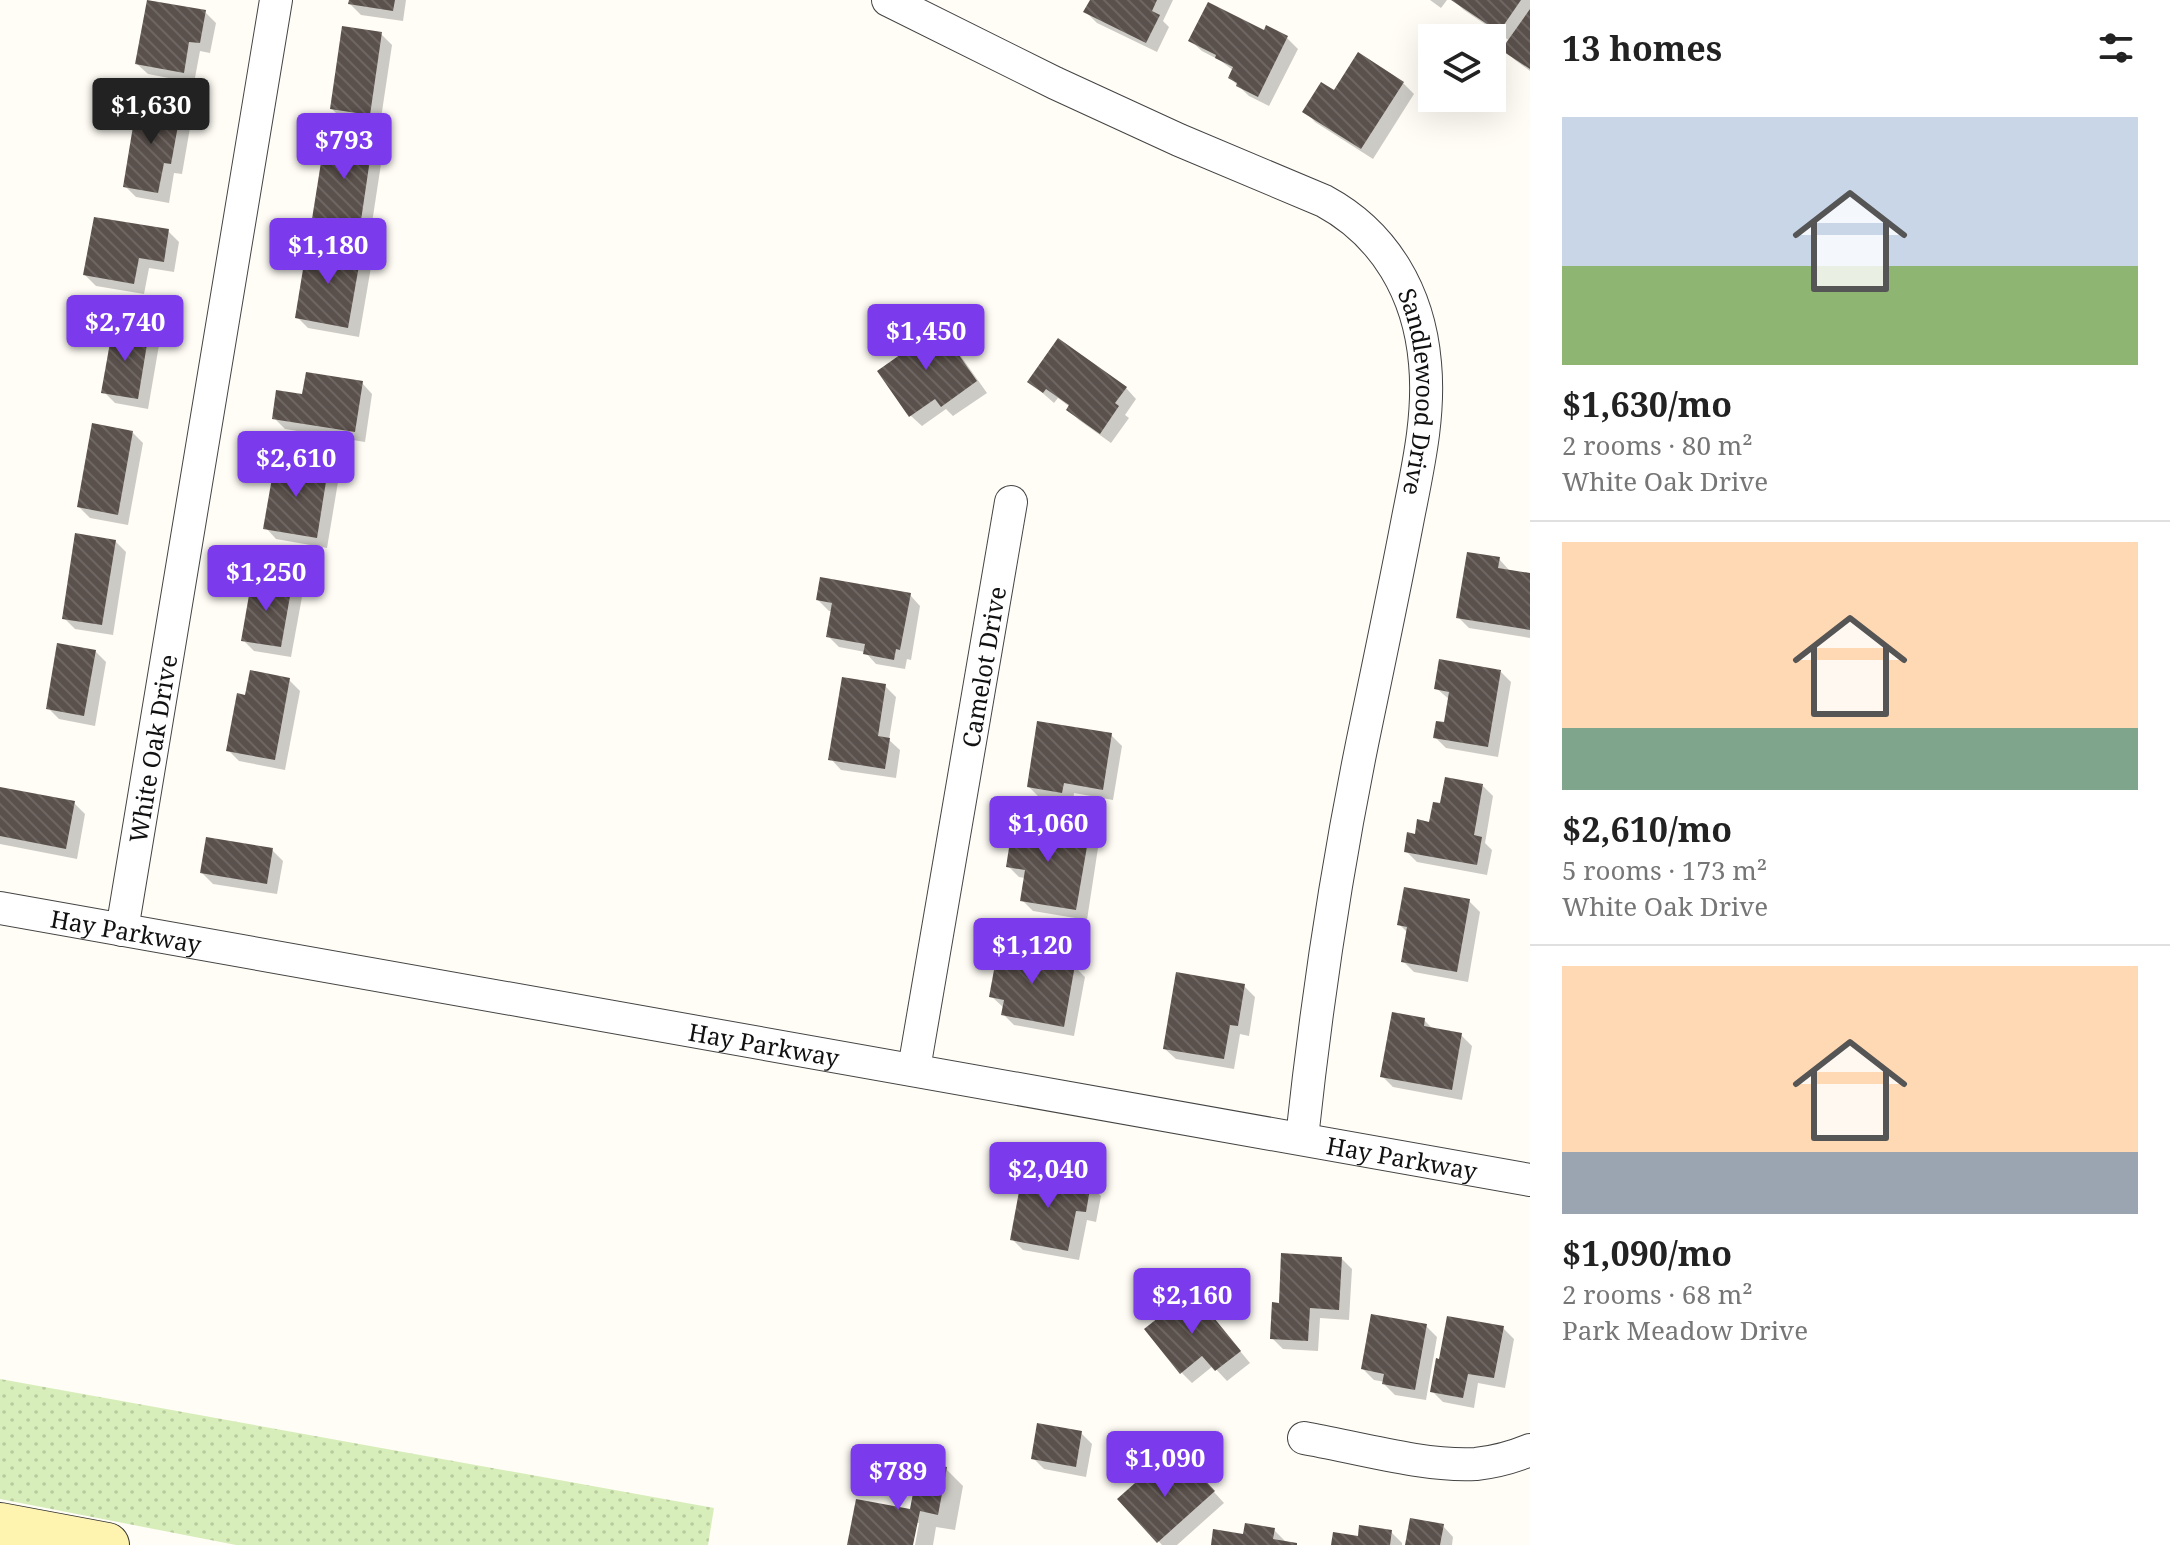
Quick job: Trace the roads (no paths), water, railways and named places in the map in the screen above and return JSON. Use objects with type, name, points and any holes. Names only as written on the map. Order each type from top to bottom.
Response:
[{"type":"main road","points":[[0,1525],[107,1545]]},
{"type":"street","name":"White Oak Drive","points":[[122,930],[276,0]]},
{"type":"street","name":"Sandlewood Drive","points":[[888,0],[1069,90],[1343,211],[1361,225],[1384,251],[1413,307],[1425,359],[1426,415],[1342,851],[1316,1019],[1302,1138]]},
{"type":"street","name":"Camelot Drive","points":[[914,1069],[1011,502]]},
{"type":"street","name":"Hay Parkway","points":[[0,908],[1530,1180]]},
{"type":"street","points":[[1304,1438],[1448,1463],[1477,1464],[1530,1450]]}]
